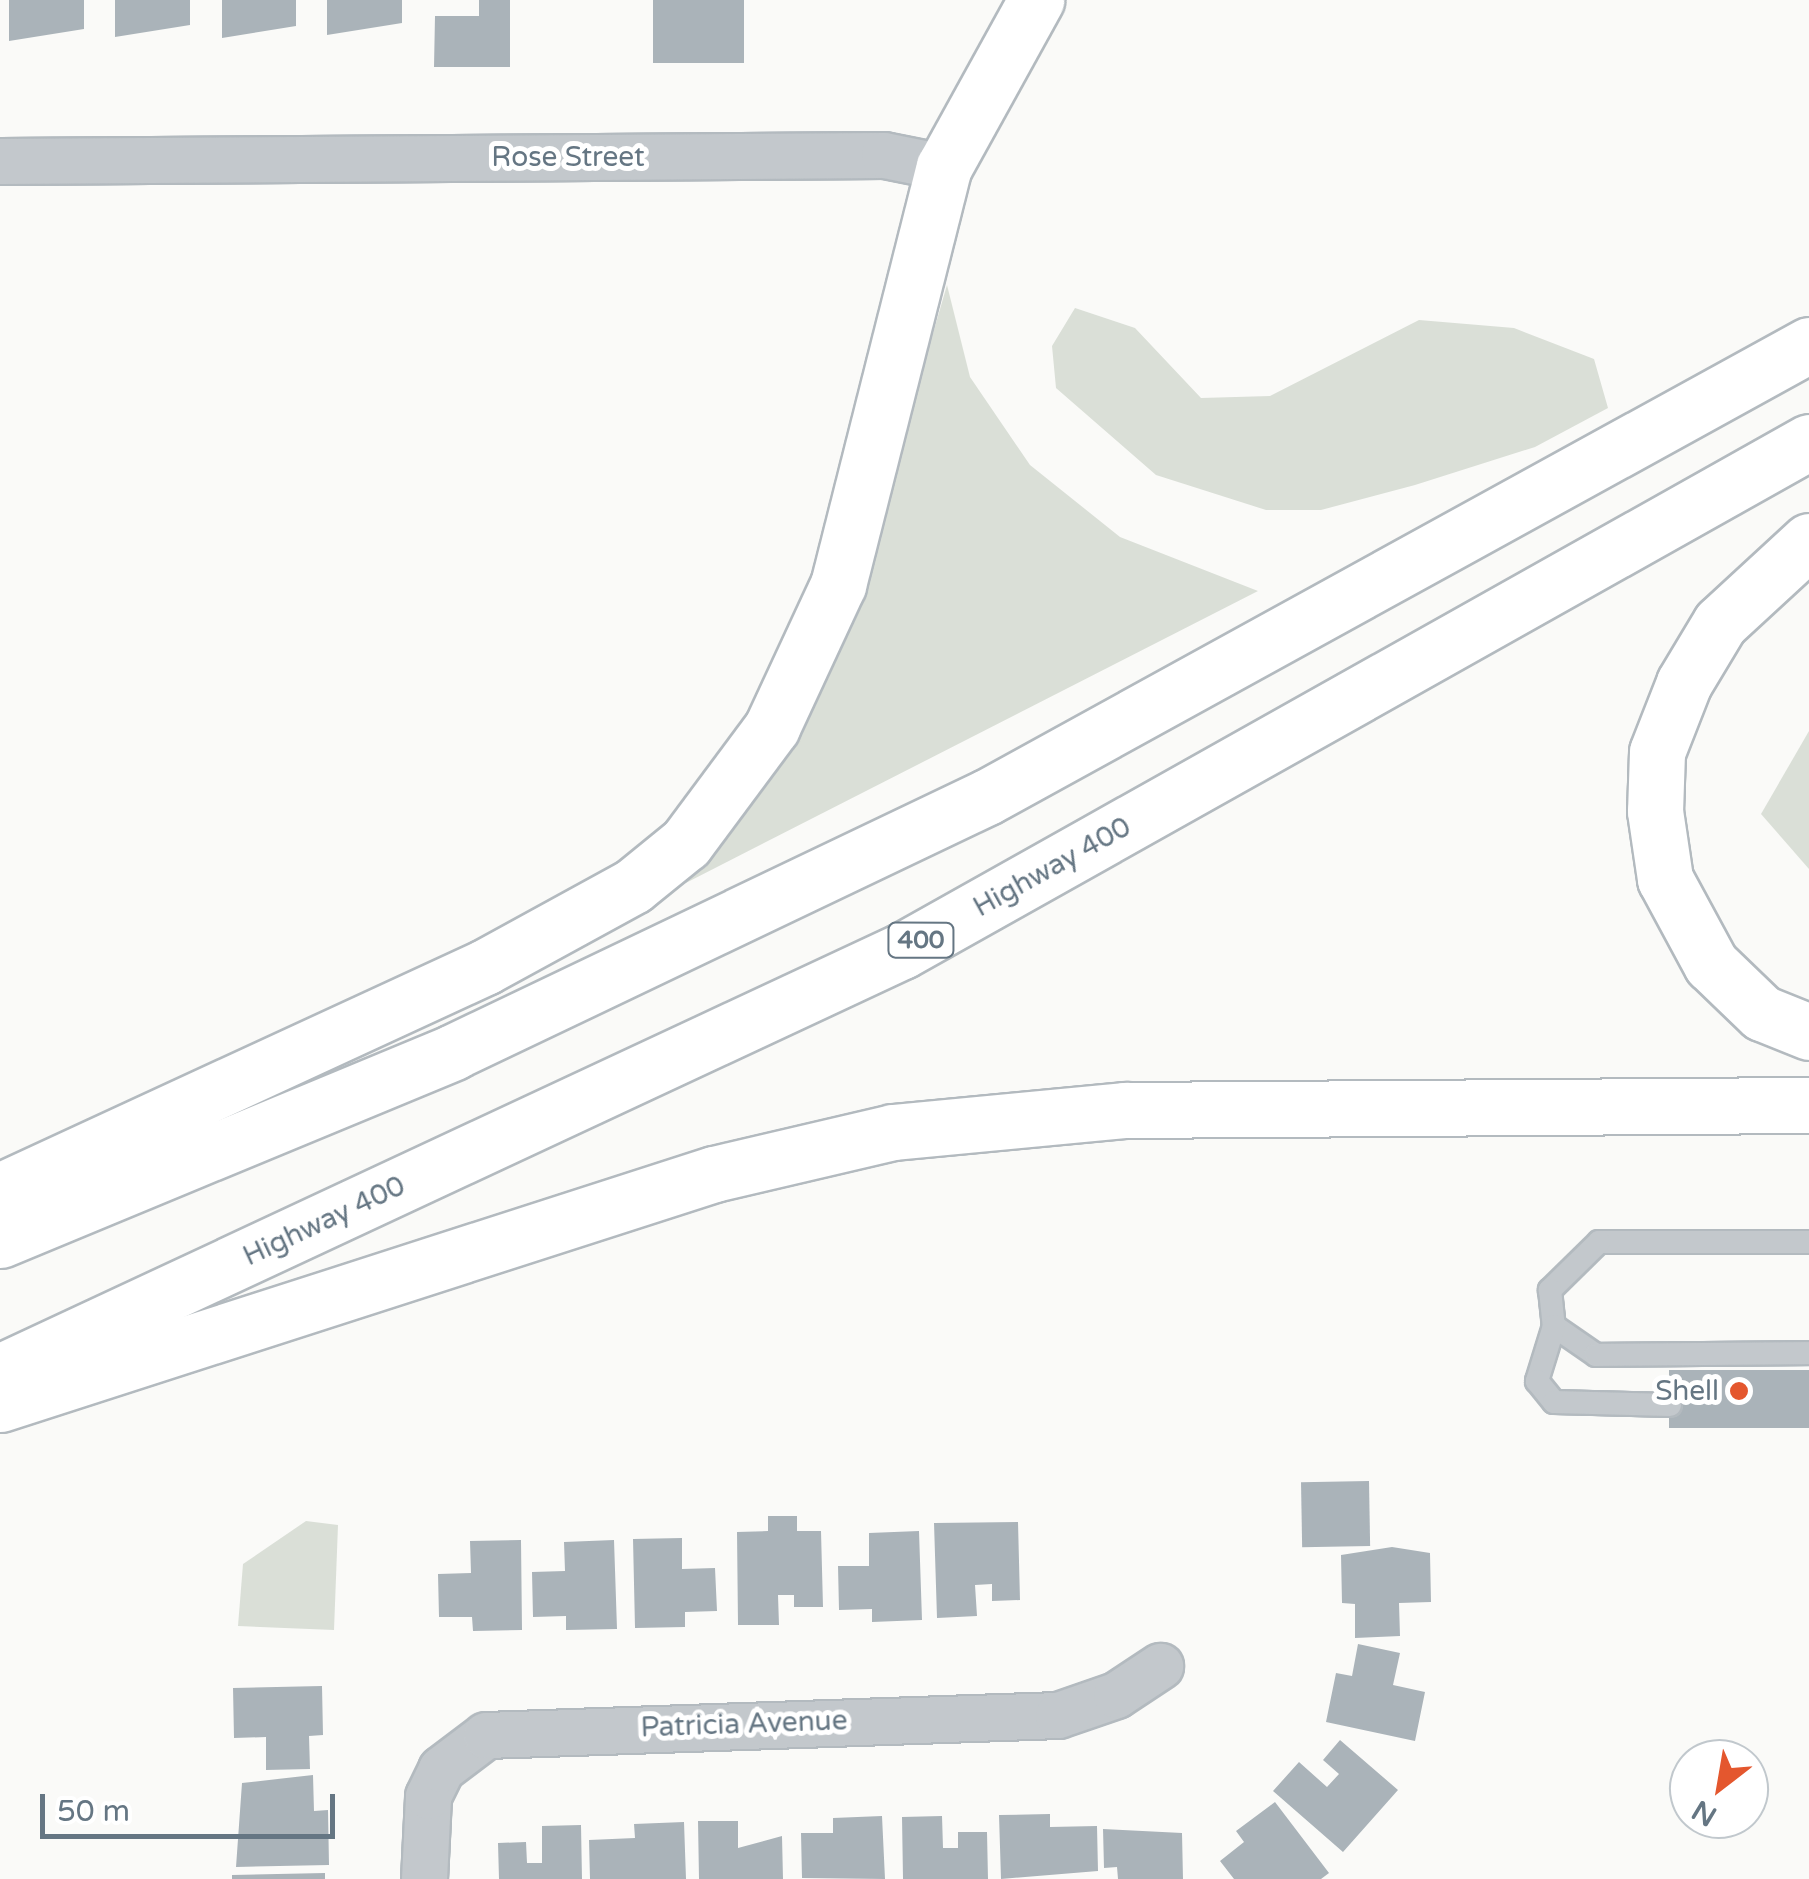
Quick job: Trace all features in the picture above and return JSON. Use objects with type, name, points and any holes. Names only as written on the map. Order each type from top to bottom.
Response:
[{"type":"main road","points":[[0,1191],[485,967],[633,886],[686,843],[772,727],[838,584],[944,167],[1036,0]]},
{"type":"main road","points":[[0,1240],[453,1052],[952,814],[1809,345]]},
{"type":"main road","name":"Highway 400","points":[[0,1372],[902,951],[1809,442]]},
{"type":"main road","points":[[1809,542],[1720,622],[1684,683],[1657,752],[1655,811],[1664,879],[1710,964],[1762,1013],[1809,1032]]},
{"type":"main road","points":[[0,1404],[714,1174],[893,1132],[1125,1110],[1809,1106]]},
{"type":"street","name":"Rose Street","points":[[0,161],[884,155],[944,167]]},
{"type":"street","name":"Patricia Avenue","points":[[424,1879],[428,1796],[441,1768],[486,1735],[1058,1715],[1116,1695],[1160,1666]]},
{"type":"lane","points":[[1670,1405],[1554,1402],[1537,1381],[1554,1326],[1550,1290],[1599,1242],[1809,1242]]},
{"type":"lane","points":[[1554,1326],[1596,1356],[1809,1354]]},
{"type":"shaded area","points":[[947,285],[970,377],[1030,465],[1120,537],[1258,591],[676,888],[802,728],[869,553]]},
{"type":"shaded area","points":[[1075,308],[1135,328],[1201,398],[1270,396],[1419,320],[1514,328],[1594,359],[1608,408],[1535,447],[1415,485],[1321,510],[1266,510],[1156,475],[1056,388],[1052,346]]},
{"type":"shaded area","points":[[1809,731],[1809,869],[1761,814]]},
{"type":"shaded area","points":[[306,1521],[338,1525],[334,1630],[238,1626],[243,1564]]},
{"type":"building","points":[[9,0],[84,0],[84,29],[9,41]]},
{"type":"building","points":[[115,0],[190,0],[190,25],[115,37]]},
{"type":"building","points":[[222,0],[296,0],[296,26],[222,38]]},
{"type":"building","points":[[327,0],[402,0],[402,23],[327,35]]},
{"type":"building","points":[[479,0],[510,0],[510,67],[434,67],[435,16],[479,16]]},
{"type":"building","points":[[653,0],[744,0],[744,63],[653,63]]},
{"type":"building","name":"Shell","points":[[1669,1370],[1809,1370],[1809,1428],[1669,1428]]},
{"type":"building","points":[[1369,1481],[1370,1546],[1302,1547],[1301,1482]]},
{"type":"building","points":[[768,1516],[797,1516],[797,1531],[821,1531],[823,1607],[794,1607],[794,1595],[778,1595],[779,1625],[738,1625],[737,1532],[768,1531]]},
{"type":"building","points":[[1018,1522],[1020,1600],[992,1601],[992,1584],[975,1585],[977,1616],[937,1618],[934,1523]]},
{"type":"building","points":[[919,1531],[922,1620],[872,1622],[872,1609],[839,1610],[838,1566],[869,1566],[869,1533]]},
{"type":"building","points":[[682,1538],[682,1569],[715,1568],[717,1611],[685,1612],[685,1627],[635,1628],[633,1539]]},
{"type":"building","points":[[521,1540],[522,1630],[473,1631],[472,1617],[439,1617],[438,1574],[471,1573],[470,1541]]},
{"type":"building","points":[[614,1540],[617,1629],[566,1630],[566,1616],[533,1617],[532,1572],[565,1571],[564,1542]]},
{"type":"building","points":[[1392,1547],[1430,1553],[1431,1602],[1399,1603],[1400,1636],[1355,1638],[1355,1604],[1342,1603],[1341,1555]]},
{"type":"building","points":[[1358,1644],[1400,1653],[1393,1685],[1425,1692],[1415,1741],[1326,1722],[1336,1673],[1352,1676]]},
{"type":"building","points":[[322,1686],[323,1735],[309,1736],[310,1769],[266,1770],[266,1737],[234,1738],[233,1688]]},
{"type":"building","points":[[1340,1740],[1398,1790],[1343,1852],[1273,1791],[1299,1762],[1327,1787],[1339,1774],[1323,1760]]},
{"type":"building","points":[[313,1775],[314,1811],[328,1810],[329,1865],[236,1867],[242,1783]]},
{"type":"building","points":[[1275,1802],[1329,1873],[1321,1879],[1234,1879],[1220,1861],[1244,1842],[1236,1831]]},
{"type":"building","points":[[1050,1814],[1050,1827],[1097,1826],[1098,1871],[1001,1879],[999,1815]]},
{"type":"building","points":[[882,1816],[885,1879],[802,1878],[801,1833],[833,1833],[833,1818]]},
{"type":"building","points":[[942,1816],[943,1848],[958,1848],[958,1832],[987,1832],[988,1879],[903,1879],[902,1817]]},
{"type":"building","points":[[698,1821],[738,1821],[738,1848],[782,1836],[783,1879],[699,1879]]},
{"type":"building","points":[[684,1822],[686,1879],[590,1879],[589,1840],[635,1838],[634,1824]]},
{"type":"building","points":[[581,1825],[582,1879],[499,1879],[498,1843],[526,1842],[527,1863],[542,1863],[542,1826]]},
{"type":"building","points":[[1103,1829],[1182,1833],[1183,1879],[1118,1879],[1117,1867],[1104,1868]]},
{"type":"building","points":[[325,1873],[325,1879],[232,1879],[232,1875]]},
{"type":"place","name":"Shell","points":[[1739,1391]]}]
